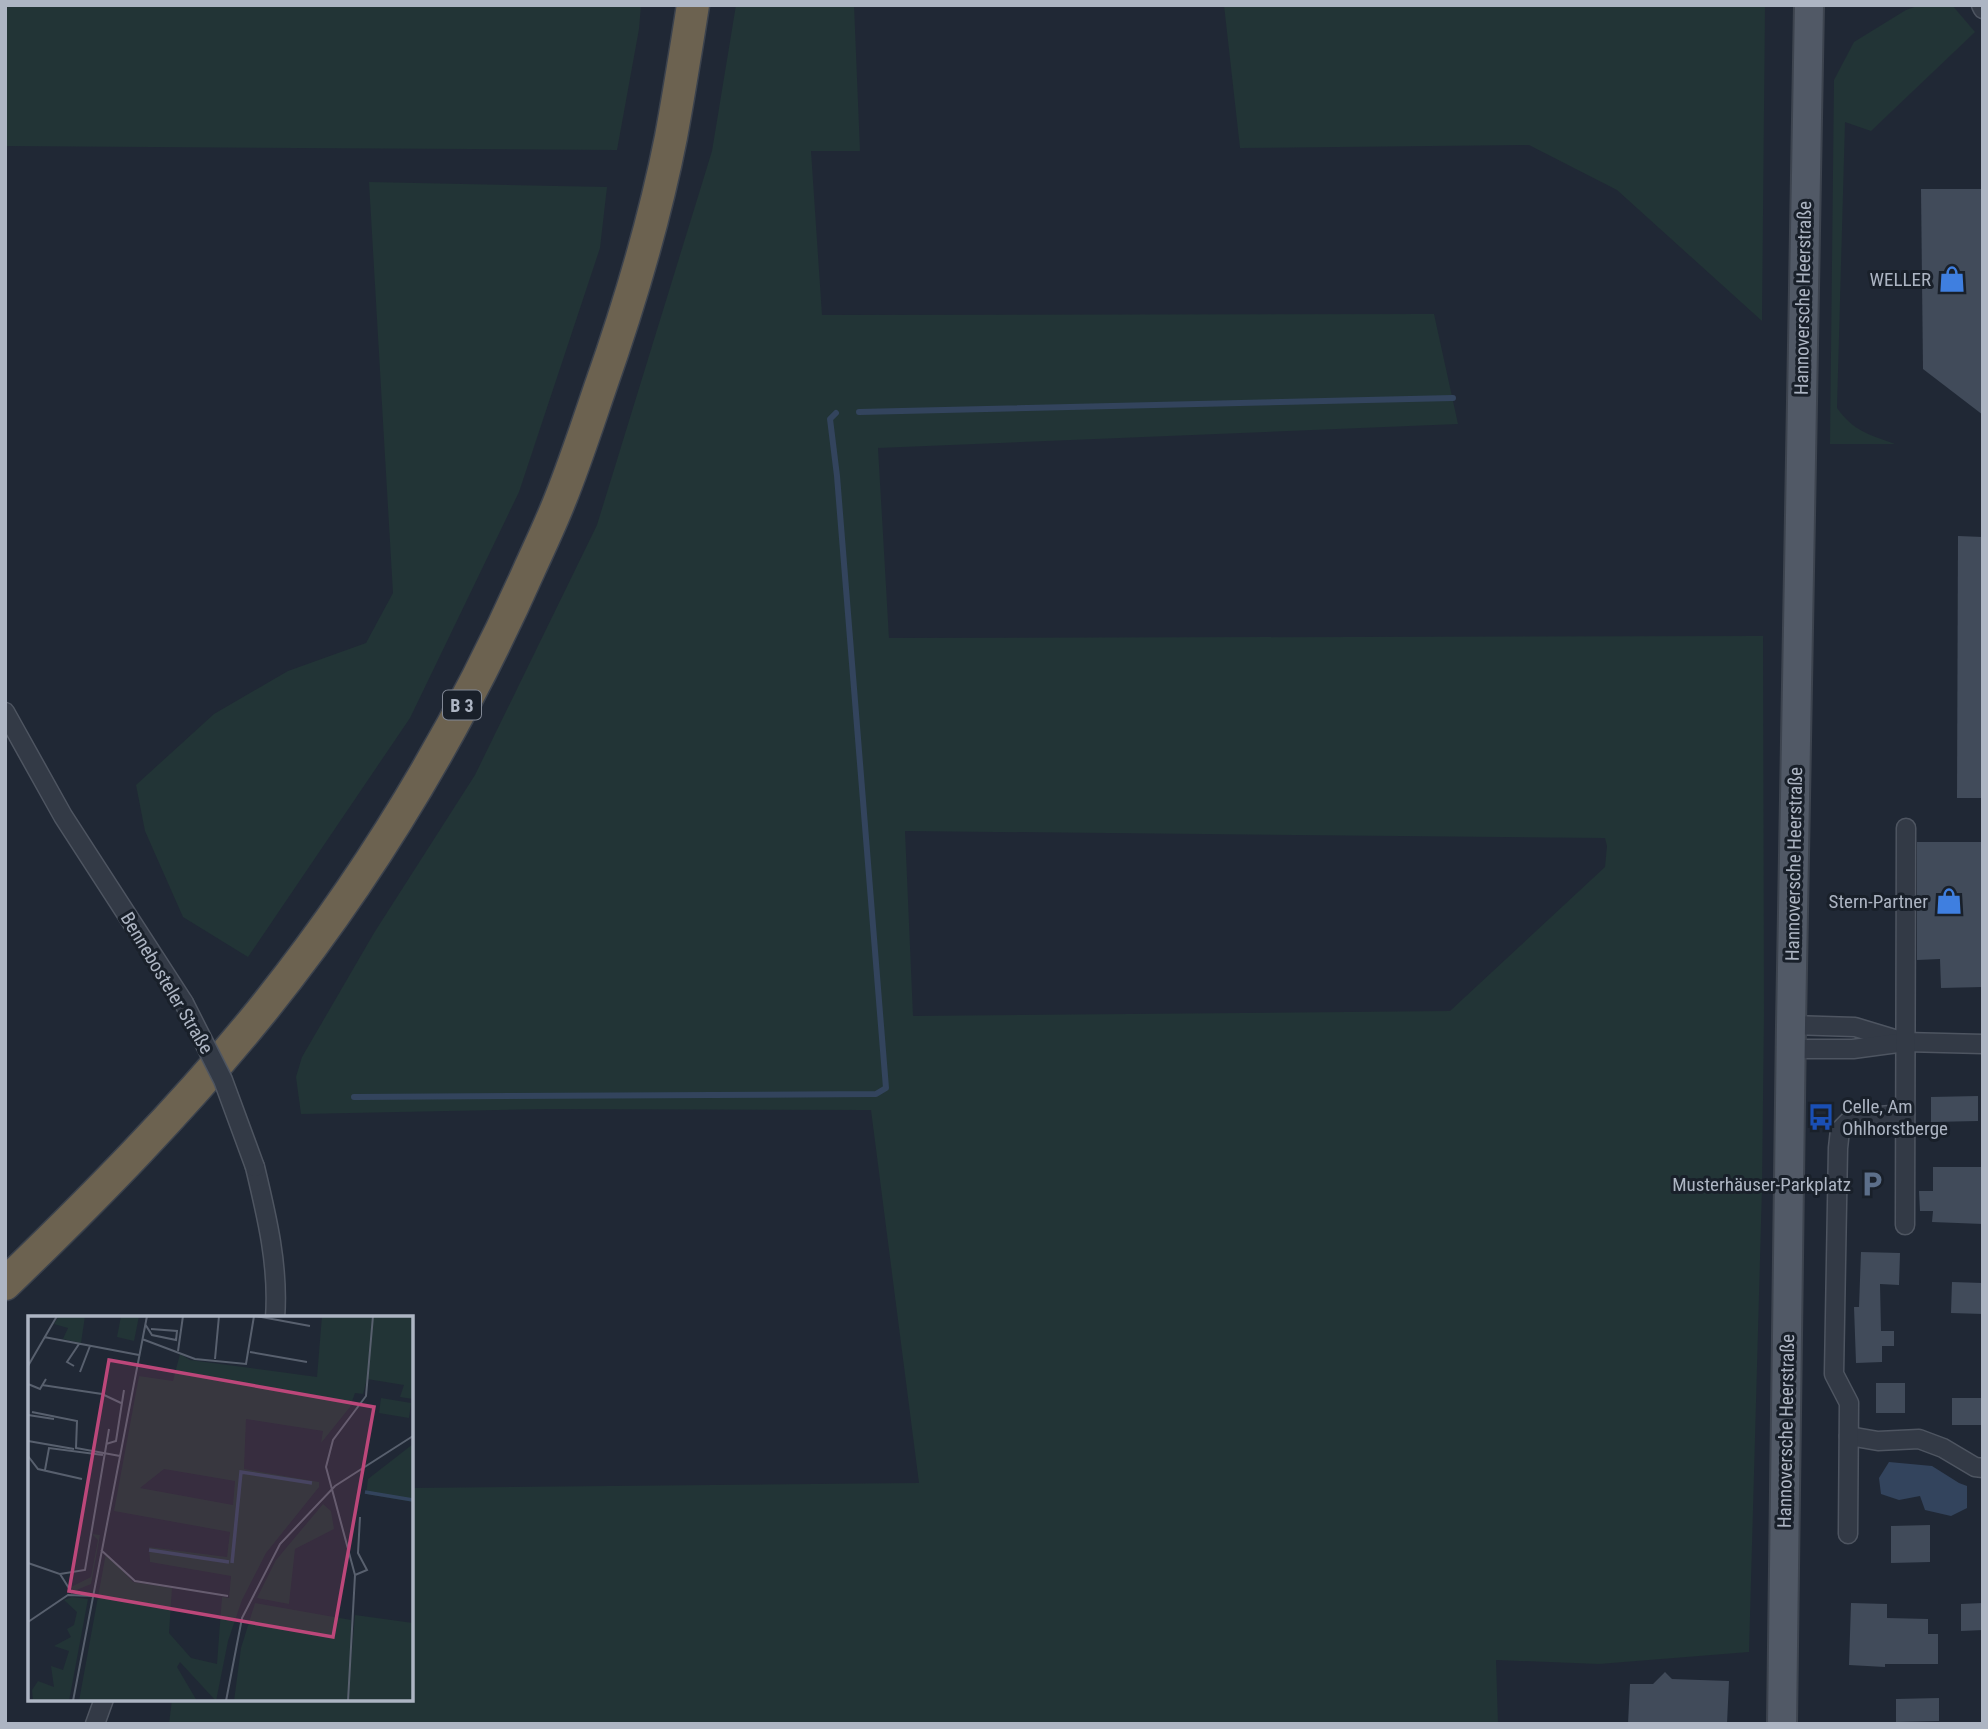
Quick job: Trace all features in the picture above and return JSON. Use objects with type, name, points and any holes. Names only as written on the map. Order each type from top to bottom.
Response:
[{"type":"highway","name":"B 3","points":[[5,1284],[104,1188],[158,1131],[261,1011],[317,938],[366,866],[414,791],[478,676],[559,503],[625,315],[670,140],[692,5]]},
{"type":"main road","name":"Hannoversche Heerstraße","points":[[1782,1724],[1809,5]]},
{"type":"street","name":"Bennebosteler Straße","points":[[5,712],[63,816],[184,1003],[223,1080],[255,1167],[270,1231],[277,1295],[275,1316]]},
{"type":"street","points":[[1905,1225],[1906,828]]},
{"type":"street","points":[[1791,1037],[1853,1049],[1905,1042],[1983,1044]]},
{"type":"street","points":[[1848,1534],[1849,1403],[1834,1374],[1840,1130],[1852,1118],[1905,1114]]},
{"type":"street","points":[[1849,1436],[1878,1441],[1919,1439],[1943,1448],[1975,1467],[1983,1468]]},
{"type":"street","points":[[95,1724],[103,1701]]},
{"type":"shaded area","points":[[5,5],[641,5],[617,150],[5,146]]},
{"type":"shaded area","points":[[736,5],[854,5],[860,151],[811,151],[822,315],[1434,314],[1458,424],[878,448],[889,638],[1763,636],[1762,1188],[1749,1652],[1599,1664],[1496,1660],[1498,1724],[169,1724],[172,1701],[413,1701],[413,1488],[919,1483],[871,1110],[550,1109],[301,1114],[296,1077],[302,1057],[374,933],[475,775],[597,525],[712,151]],"holes":[[[905,831],[1605,838],[1605,867],[1450,1011],[913,1016]]]},
{"type":"shaded area","points":[[1224,5],[1765,5],[1762,321],[1617,190],[1529,145],[1240,148]]},
{"type":"shaded area","points":[[1920,5],[1952,5],[1975,32],[1871,131],[1845,122],[1837,408],[1856,427],[1895,444],[1830,444],[1834,80],[1854,42],[1906,10]]},
{"type":"shaded area","points":[[369,182],[607,187],[600,248],[519,492],[410,718],[248,957],[183,917],[145,831],[136,785],[214,714],[288,671],[366,643],[393,593]]},
{"type":"water","points":[[1889,1462],[1932,1466],[1967,1486],[1967,1508],[1951,1516],[1925,1510],[1920,1496],[1899,1500],[1881,1494],[1879,1478]]},
{"type":"building","name":"WELLER","points":[[1921,189],[1983,189],[1983,415],[1923,369]]},
{"type":"building","points":[[1958,536],[1983,537],[1983,798],[1957,798]]},
{"type":"building","name":"Stern-Partner","points":[[1917,842],[1983,842],[1983,987],[1941,988],[1940,959],[1917,960]]},
{"type":"building","points":[[1978,1096],[1978,1121],[1931,1122],[1931,1097]]},
{"type":"building","points":[[1933,1167],[1983,1167],[1983,1224],[1932,1222],[1933,1211],[1920,1211],[1919,1191],[1933,1191]]},
{"type":"building","points":[[1861,1252],[1900,1253],[1899,1285],[1880,1284],[1881,1331],[1894,1331],[1894,1346],[1882,1346],[1882,1362],[1856,1363],[1854,1307],[1859,1307]]},
{"type":"building","points":[[1952,1282],[1983,1283],[1983,1314],[1951,1313]]},
{"type":"building","points":[[1876,1383],[1905,1383],[1905,1413],[1876,1413]]},
{"type":"building","points":[[1952,1398],[1983,1398],[1983,1425],[1952,1425]]},
{"type":"building","points":[[1930,1525],[1930,1562],[1891,1563],[1891,1526]]},
{"type":"building","points":[[1851,1603],[1887,1604],[1887,1618],[1928,1619],[1928,1634],[1938,1634],[1938,1664],[1885,1664],[1885,1667],[1849,1665]]},
{"type":"building","points":[[1983,1603],[1983,1630],[1961,1631],[1961,1604]]},
{"type":"building","points":[[1665,1672],[1672,1679],[1729,1681],[1727,1724],[1628,1724],[1630,1684],[1653,1684]]},
{"type":"building","points":[[1939,1698],[1939,1721],[1896,1722],[1896,1699]]},
{"type":"waterway","points":[[859,412],[1453,398]]},
{"type":"waterway","points":[[354,1097],[876,1094],[886,1088],[837,476],[830,419],[836,413]]},
{"type":"place","name":"WELLER","points":[[1952,279]]},
{"type":"place","name":"Stern-Partner","points":[[1949,901]]},
{"type":"place","name":"Celle, Am Ohlhorstberge","points":[[1821,1117]]},
{"type":"place","name":"Musterhäuser-Parkplatz","points":[[1872,1184]]}]
